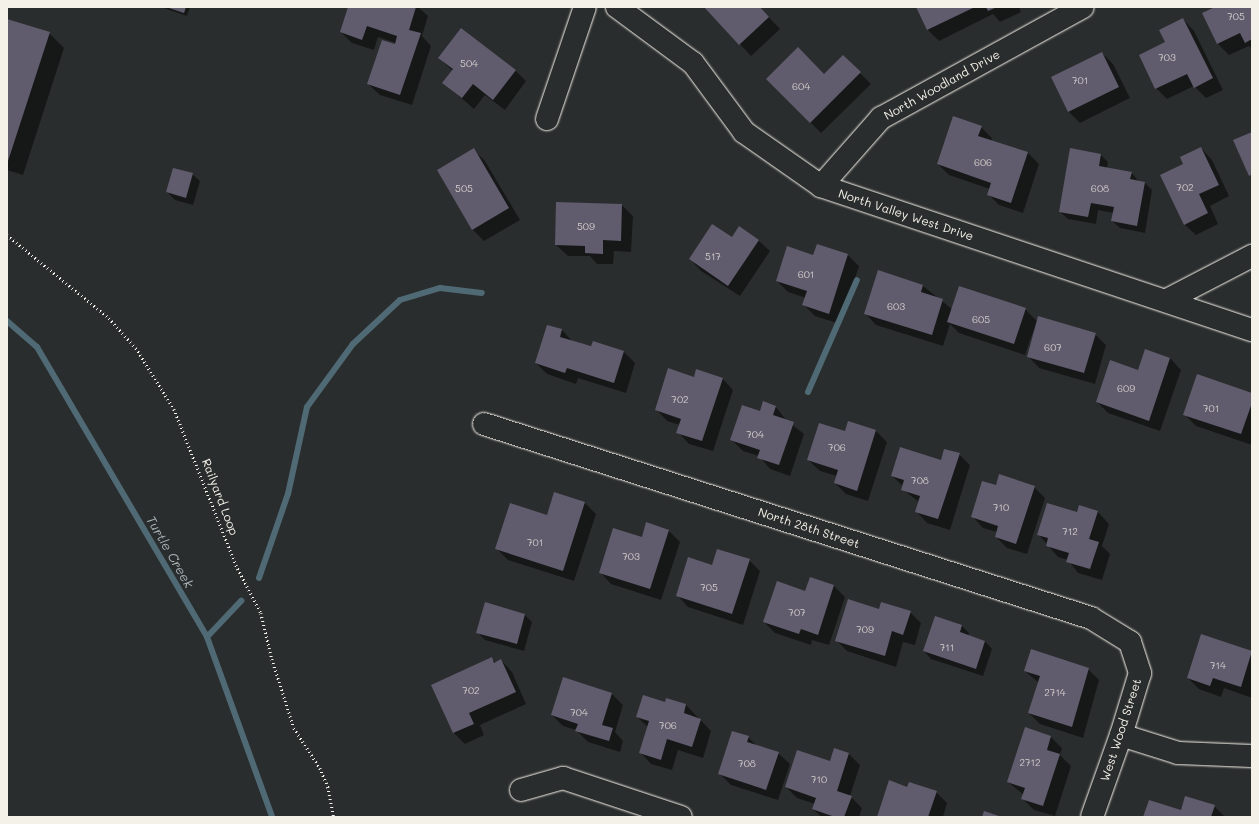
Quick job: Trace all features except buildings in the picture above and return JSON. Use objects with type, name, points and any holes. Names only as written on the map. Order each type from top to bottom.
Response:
[{"type":"street","points":[[547,119],[585,7]]},
{"type":"street","name":"North Valley West Drive","points":[[617,7],[693,63],[744,132],[820,186],[1167,300],[1252,330]]},
{"type":"street","name":"North Woodland Drive","points":[[820,186],[881,118],[1070,10]]},
{"type":"street","points":[[1167,300],[1252,256]]},
{"type":"street","name":"North 28th Street","points":[[484,424],[1091,618],[1130,642]]},
{"type":"street","name":"West Wood Street","points":[[1092,817],[1122,736],[1140,673],[1130,642]]},
{"type":"street","points":[[1122,736],[1178,753],[1252,756]]},
{"type":"street","points":[[521,790],[563,778],[681,817]]},
{"type":"path","name":"Railyard Loop","points":[[7,235],[109,318],[136,348],[163,390],[192,449],[236,564],[261,613],[272,659],[294,728],[320,768],[328,787],[334,817]]},
{"type":"waterway","points":[[808,392],[857,280]]},
{"type":"waterway","points":[[259,578],[288,494],[307,407],[353,344],[400,300],[440,288],[482,293]]},
{"type":"waterway","name":"Turtle Creek","points":[[7,321],[37,347],[207,637],[272,817]]},
{"type":"waterway","points":[[207,637],[241,601]]}]
